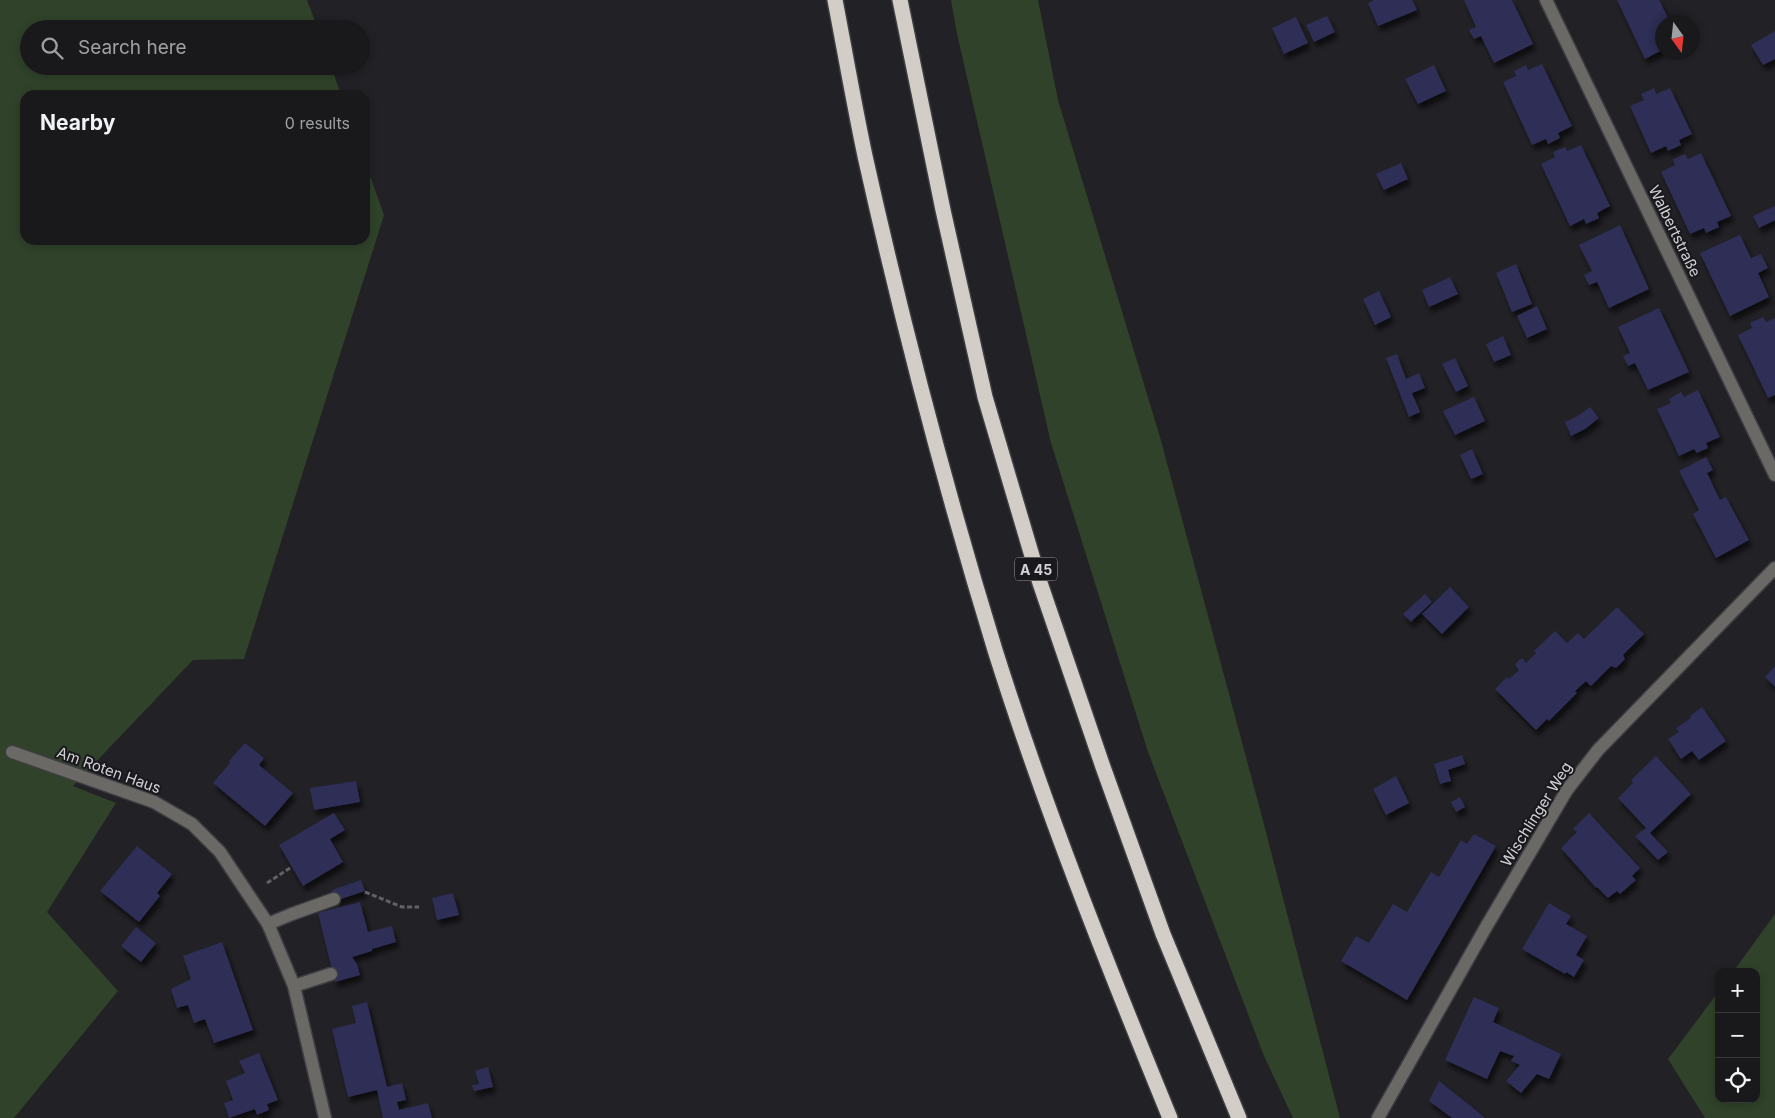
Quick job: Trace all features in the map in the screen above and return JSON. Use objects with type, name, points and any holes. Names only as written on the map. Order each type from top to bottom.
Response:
[{"type":"highway","points":[[835,0],[865,154],[900,304],[940,461],[996,651],[1059,837],[1170,1118]]},
{"type":"highway","name":"A 45","points":[[900,0],[943,210],[985,397],[1040,583],[1163,934],[1239,1118]]},
{"type":"street","name":"Walbertstraße","points":[[1546,0],[1775,476]]},
{"type":"street","name":"Wischlinger Weg","points":[[1378,1118],[1486,926],[1568,790],[1598,750],[1775,568]]},
{"type":"street","name":"Am Roten Haus","points":[[12,752],[154,802],[192,824],[220,852],[268,924],[294,986],[325,1118]]},
{"type":"street","points":[[268,924],[334,899]]},
{"type":"street","points":[[294,986],[331,974]]},
{"type":"path","points":[[267,883],[290,868]]},
{"type":"path","points":[[364,892],[402,907],[418,907]]},
{"type":"green space","points":[[0,0],[307,0],[315,20],[20,20],[20,75],[334,75],[339,90],[20,90],[20,245],[370,245],[370,176],[384,215],[244,659],[193,660],[73,786],[116,803],[47,912],[118,991],[14,1118],[0,1118]]},
{"type":"green space","points":[[951,0],[1038,0],[1058,100],[1160,437],[1261,813],[1340,1118],[1293,1118],[1264,1056],[1148,752],[1051,443],[957,34]]},
{"type":"green space","points":[[1775,914],[1775,1118],[1705,1118],[1668,1059],[1715,996],[1715,1103],[1760,1103],[1760,968],[1736,968]]},
{"type":"building","points":[[1374,0],[1412,0],[1417,10],[1378,26],[1368,3]]},
{"type":"building","points":[[1464,0],[1512,0],[1533,44],[1494,63],[1481,36],[1474,39],[1469,30],[1476,27]]},
{"type":"building","points":[[1617,0],[1659,0],[1666,15],[1655,15],[1655,54],[1645,59]]},
{"type":"building","points":[[1327,16],[1335,32],[1314,42],[1306,25]]},
{"type":"building","points":[[1296,17],[1308,43],[1284,54],[1272,28]]},
{"type":"building","points":[[1775,31],[1775,59],[1763,65],[1751,45]]},
{"type":"building","points":[[1542,64],[1572,126],[1558,133],[1560,138],[1548,144],[1546,139],[1532,145],[1503,82],[1516,76],[1514,71],[1526,65],[1528,70]]},
{"type":"building","points":[[1434,65],[1446,91],[1418,104],[1405,79]]},
{"type":"building","points":[[1654,88],[1656,94],[1670,88],[1692,134],[1679,140],[1681,145],[1668,151],[1666,146],[1651,153],[1630,106],[1644,100],[1641,94]]},
{"type":"building","points":[[1581,145],[1610,206],[1597,213],[1599,218],[1586,224],[1584,219],[1570,226],[1541,164],[1555,157],[1553,152],[1565,147],[1567,151]]},
{"type":"building","points":[[1701,153],[1731,216],[1717,222],[1719,227],[1706,233],[1704,228],[1690,234],[1661,172],[1675,165],[1673,159],[1685,154],[1688,159]]},
{"type":"building","points":[[1401,163],[1408,179],[1384,190],[1376,174]]},
{"type":"building","points":[[1775,206],[1775,220],[1759,228],[1753,216]]},
{"type":"building","points":[[1620,225],[1649,289],[1609,308],[1597,282],[1589,285],[1584,275],[1592,271],[1579,245]]},
{"type":"building","points":[[1740,235],[1751,258],[1761,254],[1768,268],[1758,273],[1769,297],[1730,316],[1700,253]]},
{"type":"building","points":[[1516,264],[1532,304],[1512,312],[1496,273]]},
{"type":"building","points":[[1450,277],[1458,294],[1429,307],[1422,290]]},
{"type":"building","points":[[1379,291],[1391,317],[1375,325],[1363,299]]},
{"type":"building","points":[[1537,306],[1547,329],[1527,338],[1517,316]]},
{"type":"building","points":[[1659,308],[1689,372],[1648,390],[1635,363],[1628,366],[1623,356],[1630,353],[1618,327]]},
{"type":"building","points":[[1763,317],[1766,322],[1775,318],[1775,395],[1768,398],[1738,335],[1752,328],[1750,323]]},
{"type":"building","points":[[1503,336],[1511,355],[1494,362],[1486,344]]},
{"type":"building","points":[[1397,354],[1406,379],[1419,373],[1425,388],[1412,393],[1420,412],[1409,417],[1386,358]]},
{"type":"building","points":[[1455,358],[1468,386],[1456,392],[1442,364]]},
{"type":"building","points":[[1698,390],[1720,437],[1706,443],[1708,448],[1697,453],[1694,449],[1679,456],[1657,409],[1671,403],[1669,399],[1681,392],[1684,397]]},
{"type":"building","points":[[1474,397],[1485,421],[1455,435],[1443,411]]},
{"type":"building","points":[[1590,407],[1599,418],[1585,429],[1571,436],[1565,422]]},
{"type":"building","points":[[1472,449],[1483,474],[1471,479],[1460,455]]},
{"type":"building","points":[[1706,457],[1713,470],[1707,473],[1720,500],[1726,497],[1749,540],[1716,558],[1693,514],[1699,510],[1679,471]]},
{"type":"building","points":[[1450,587],[1469,607],[1442,634],[1422,614]]},
{"type":"building","points":[[1425,594],[1432,602],[1411,622],[1403,614]]},
{"type":"building","points":[[1617,607],[1644,634],[1623,655],[1625,659],[1616,668],[1611,666],[1591,686],[1586,681],[1575,691],[1577,693],[1549,721],[1547,719],[1536,730],[1495,689],[1507,677],[1509,679],[1519,670],[1515,665],[1518,661],[1522,658],[1526,663],[1536,653],[1534,651],[1555,631],[1567,643],[1578,633],[1584,639]]},
{"type":"building","points":[[1775,666],[1775,687],[1765,677]]},
{"type":"building","points":[[1702,707],[1726,741],[1699,760],[1692,751],[1681,759],[1668,739],[1679,732],[1676,728],[1691,718],[1690,716]]},
{"type":"building","points":[[245,743],[264,758],[259,765],[293,793],[265,826],[213,783]]},
{"type":"building","points":[[1462,755],[1465,764],[1448,770],[1451,781],[1440,784],[1434,764]]},
{"type":"building","points":[[1656,756],[1691,794],[1650,833],[1668,852],[1658,860],[1635,836],[1646,828],[1618,798],[1633,783],[1631,780]]},
{"type":"building","points":[[1396,776],[1409,803],[1386,815],[1373,789]]},
{"type":"building","points":[[356,781],[360,802],[314,810],[310,788]]},
{"type":"building","points":[[1460,797],[1465,807],[1456,812],[1451,802]]},
{"type":"building","points":[[334,813],[345,830],[330,839],[343,862],[303,886],[279,845]]},
{"type":"building","points":[[1589,813],[1640,868],[1632,876],[1636,880],[1620,894],[1617,891],[1608,898],[1596,888],[1561,848],[1577,832],[1573,829]]},
{"type":"building","points":[[1474,834],[1496,846],[1407,1000],[1341,961],[1356,936],[1369,943],[1393,904],[1407,912],[1431,872],[1439,877],[1461,840],[1467,844]]},
{"type":"building","points":[[137,846],[172,874],[157,893],[160,896],[139,922],[100,891]]},
{"type":"building","points":[[361,880],[365,891],[335,901],[332,890]]},
{"type":"building","points":[[453,893],[459,915],[437,920],[432,898]]},
{"type":"building","points":[[360,902],[368,932],[392,926],[396,942],[352,957],[357,964],[360,975],[335,982],[318,913]]},
{"type":"building","points":[[1549,903],[1571,916],[1566,924],[1587,936],[1576,955],[1584,960],[1574,977],[1566,972],[1565,974],[1522,949]]},
{"type":"building","points":[[136,927],[156,943],[141,962],[121,946]]},
{"type":"building","points":[[222,942],[253,1030],[214,1043],[205,1019],[194,1023],[188,1005],[177,1008],[171,989],[191,979],[183,956]]},
{"type":"building","points":[[1474,997],[1499,1008],[1493,1022],[1561,1054],[1549,1079],[1537,1074],[1521,1093],[1506,1081],[1520,1065],[1511,1061],[1514,1056],[1500,1051],[1487,1079],[1445,1060]]},
{"type":"building","points":[[367,1002],[387,1087],[402,1083],[406,1100],[397,1102],[399,1110],[428,1103],[432,1118],[383,1118],[377,1090],[348,1097],[332,1029],[356,1023],[352,1006]]},
{"type":"building","points":[[259,1053],[278,1100],[267,1104],[269,1110],[257,1115],[255,1109],[229,1118],[224,1103],[233,1100],[226,1081],[245,1073],[239,1061]]},
{"type":"building","points":[[488,1067],[493,1087],[474,1091],[472,1085],[479,1084],[475,1071]]},
{"type":"building","points":[[1439,1081],[1485,1118],[1452,1118],[1429,1101]]}]
